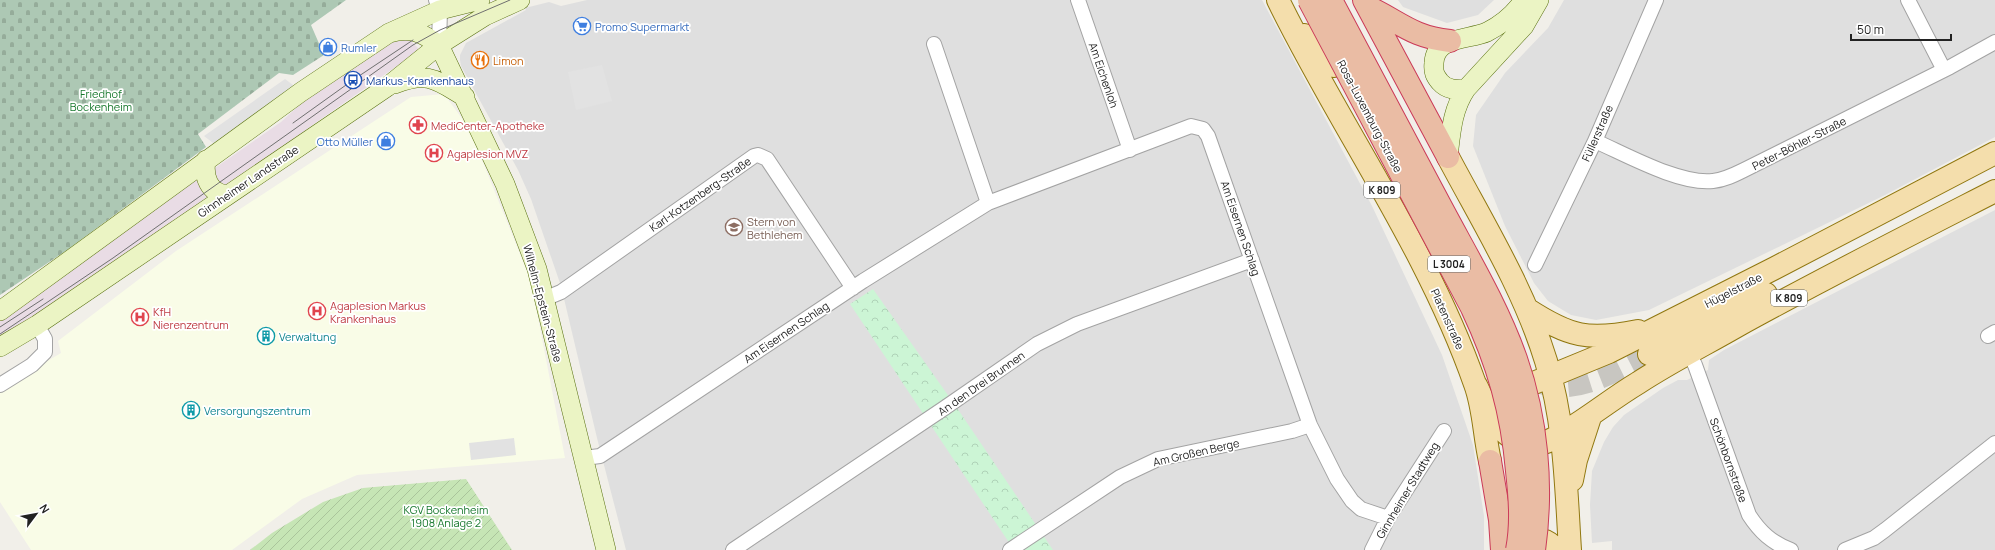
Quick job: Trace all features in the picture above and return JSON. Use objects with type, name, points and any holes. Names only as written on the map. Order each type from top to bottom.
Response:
[{"type":"highway","name":"Rosa-Luxemburg-Straße","points":[[1309,0],[1469,302],[1494,358],[1510,413],[1515,444],[1521,506],[1510,548]]},
{"type":"highway","name":"Rosa-Luxemburg-Straße","points":[[1331,0],[1490,299],[1516,360],[1527,400],[1535,441],[1538,504],[1534,550]]},
{"type":"highway","points":[[1366,3],[1422,37],[1450,41]]},
{"type":"highway","points":[[1366,3],[1448,157]]},
{"type":"highway","points":[[1490,461],[1500,520],[1510,548]]},
{"type":"main road","points":[[0,311],[301,92],[389,33],[438,5],[480,0]]},
{"type":"main road","name":"Ginnheimer Landstraße","points":[[0,348],[37,326],[387,87],[439,44],[485,16],[520,0]]},
{"type":"main road","points":[[1466,89],[1455,90],[1443,85],[1433,71],[1434,60],[1437,52],[1450,41],[1487,31],[1511,15],[1524,0]]},
{"type":"main road","points":[[1539,0],[1524,26],[1466,89],[1455,108],[1451,127],[1448,157],[1527,309],[1551,377],[1562,434],[1570,550]]},
{"type":"main road","name":"K 809","points":[[1280,5],[1334,66]]},
{"type":"main road","name":"Platenstraße","points":[[1280,5],[1302,49],[1418,255],[1456,334],[1476,385],[1488,423]]},
{"type":"main road","points":[[389,33],[408,30],[423,34],[439,44]]},
{"type":"main road","name":"Wilhelm-Epstein-Straße","points":[[439,44],[465,97],[518,215],[537,269],[606,550]]},
{"type":"main road","points":[[387,87],[409,78],[423,76],[432,78],[465,97]]},
{"type":"main road","name":"Hügelstraße","points":[[1488,423],[1499,399],[1505,395],[1609,352],[1796,258],[1995,153]]},
{"type":"main road","points":[[206,160],[205,172],[208,182],[216,192],[227,195]]},
{"type":"main road","name":"K 809","points":[[1649,354],[1995,175]]},
{"type":"main road","name":"K 809","points":[[1488,423],[1511,438],[1523,443],[1538,444],[1548,442],[1590,417],[1638,383],[1689,353],[1797,294],[1995,191]]},
{"type":"main road","points":[[1527,309],[1558,328],[1582,336],[1623,334],[1657,328]]},
{"type":"main road","points":[[1567,507],[1576,460],[1590,417]]},
{"type":"main road","points":[[1488,423],[1490,461]]},
{"type":"main road","points":[[1510,548],[1524,538],[1547,542],[1556,550]]},
{"type":"street","name":"Am Eichenloh","points":[[1078,0],[1130,150]]},
{"type":"street","name":"Füllerstraße","points":[[1535,265],[1595,140],[1656,0]]},
{"type":"street","points":[[1908,0],[1944,70]]},
{"type":"street","points":[[438,5],[439,44]]},
{"type":"street","name":"Peter-Böhler-Straße","points":[[1595,140],[1666,172],[1696,182],[1713,182],[1727,178],[1744,170],[1944,70],[1995,42]]},
{"type":"street","points":[[934,44],[988,203]]},
{"type":"street","name":"Am Eisernen Schlag","points":[[584,458],[600,456],[853,288],[988,203],[1191,126],[1203,129],[1208,136],[1310,424],[1337,479],[1352,501],[1361,509],[1388,518]]},
{"type":"street","name":"Karl-Kotzenberg-Straße","points":[[544,299],[561,292],[745,162],[758,155],[767,159],[853,288]]},
{"type":"street","name":"An den Drei Brunnen","points":[[733,550],[1037,344],[1077,324],[1252,260]]},
{"type":"street","points":[[0,385],[32,366],[45,352],[45,339],[37,326]]},
{"type":"street","name":"Schönbornstraße","points":[[1689,353],[1695,365],[1749,515],[1765,535],[1781,546],[1791,550]]},
{"type":"street","name":"Am Großen Berge","points":[[1010,550],[1120,477],[1158,459],[1292,431],[1310,424]]},
{"type":"street","name":"Ginnheimer Stadtweg","points":[[1372,550],[1388,518],[1444,431]]},
{"type":"street","points":[[1845,550],[1874,538],[1995,443]]},
{"type":"shaded area","points":[[587,0],[1262,0],[1372,206],[1442,355],[1473,445],[1484,516],[1484,550],[626,550],[597,438],[561,286],[531,199],[518,170],[461,66],[460,60],[460,55],[466,43],[526,10],[525,8],[549,2],[561,6]]},
{"type":"shaded area","points":[[1398,0],[1494,0],[1478,15],[1447,23],[1403,7]]},
{"type":"shaded area","points":[[1564,0],[1995,0],[1995,137],[1885,195],[1649,310],[1596,320],[1571,315],[1548,301],[1534,283],[1505,226],[1473,146],[1476,115],[1505,73],[1548,28]]},
{"type":"shaded area","points":[[399,37],[409,39],[418,48],[417,52],[318,121],[226,189],[220,187],[213,170],[215,168],[281,122],[306,99]]},
{"type":"shaded area","points":[[602,65],[612,101],[576,110],[568,72]]},
{"type":"shaded area","points":[[285,79],[297,88],[217,146],[204,136]]},
{"type":"shaded area","name":"Agaplesion Markus Krankenhaus","points":[[444,94],[469,128],[531,281],[565,458],[357,475],[302,499],[232,550],[31,550],[0,502],[0,389],[61,353],[58,341],[176,251],[411,97]]},
{"type":"shaded area","points":[[200,172],[213,199],[0,341],[0,320]]},
{"type":"shaded area","points":[[1995,210],[1995,550],[1612,550],[1612,541],[1592,543],[1590,505],[1592,471],[1604,442],[1613,427],[1624,415],[1663,388],[1678,380],[1687,380],[1708,370],[1709,360],[1724,350]]},
{"type":"shaded area","points":[[514,438],[516,455],[471,460],[469,443]]},
{"type":"green space","name":"Friedhof Bockenheim","points":[[0,0],[346,0],[311,25],[324,55],[293,75],[279,73],[198,134],[206,147],[67,250],[0,295]]},
{"type":"green space","points":[[873,289],[957,408],[1053,550],[1014,550],[850,304]]},
{"type":"green space","name":"KGV Bockenheim 1908 Anlage 2","points":[[466,479],[512,550],[250,550],[272,533],[323,502],[363,488]]},
{"type":"tunnel","points":[[1536,381],[1550,385],[1565,386],[1580,384],[1609,374],[1649,354]]},
{"type":"tram line","points":[[0,334],[113,258],[413,45],[440,30],[510,0]]},
{"type":"tram line","points":[[293,123],[353,80],[413,40]]},
{"type":"tram line","points":[[0,327],[43,299]]},
{"type":"place","name":"Promo Supermarkt","points":[[582,26]]},
{"type":"place","name":"Rumler","points":[[328,47]]},
{"type":"place","name":"Limon","points":[[480,60]]},
{"type":"place","name":"Markus-Krankenhaus","points":[[353,80]]},
{"type":"place","name":"MediCenter-Apotheke","points":[[418,125]]},
{"type":"place","name":"Otto Müller","points":[[386,141]]},
{"type":"place","name":"Agaplesion MVZ","points":[[434,153]]},
{"type":"place","name":"Stern von Bethlehem","points":[[734,227]]},
{"type":"place","name":"Agaplesion Markus Krankenhaus","points":[[317,311]]},
{"type":"place","name":"KfH Nierenzentrum","points":[[140,317]]},
{"type":"place","name":"Verwaltung","points":[[266,336]]},
{"type":"place","name":"Versorgungszentrum","points":[[191,410]]}]
